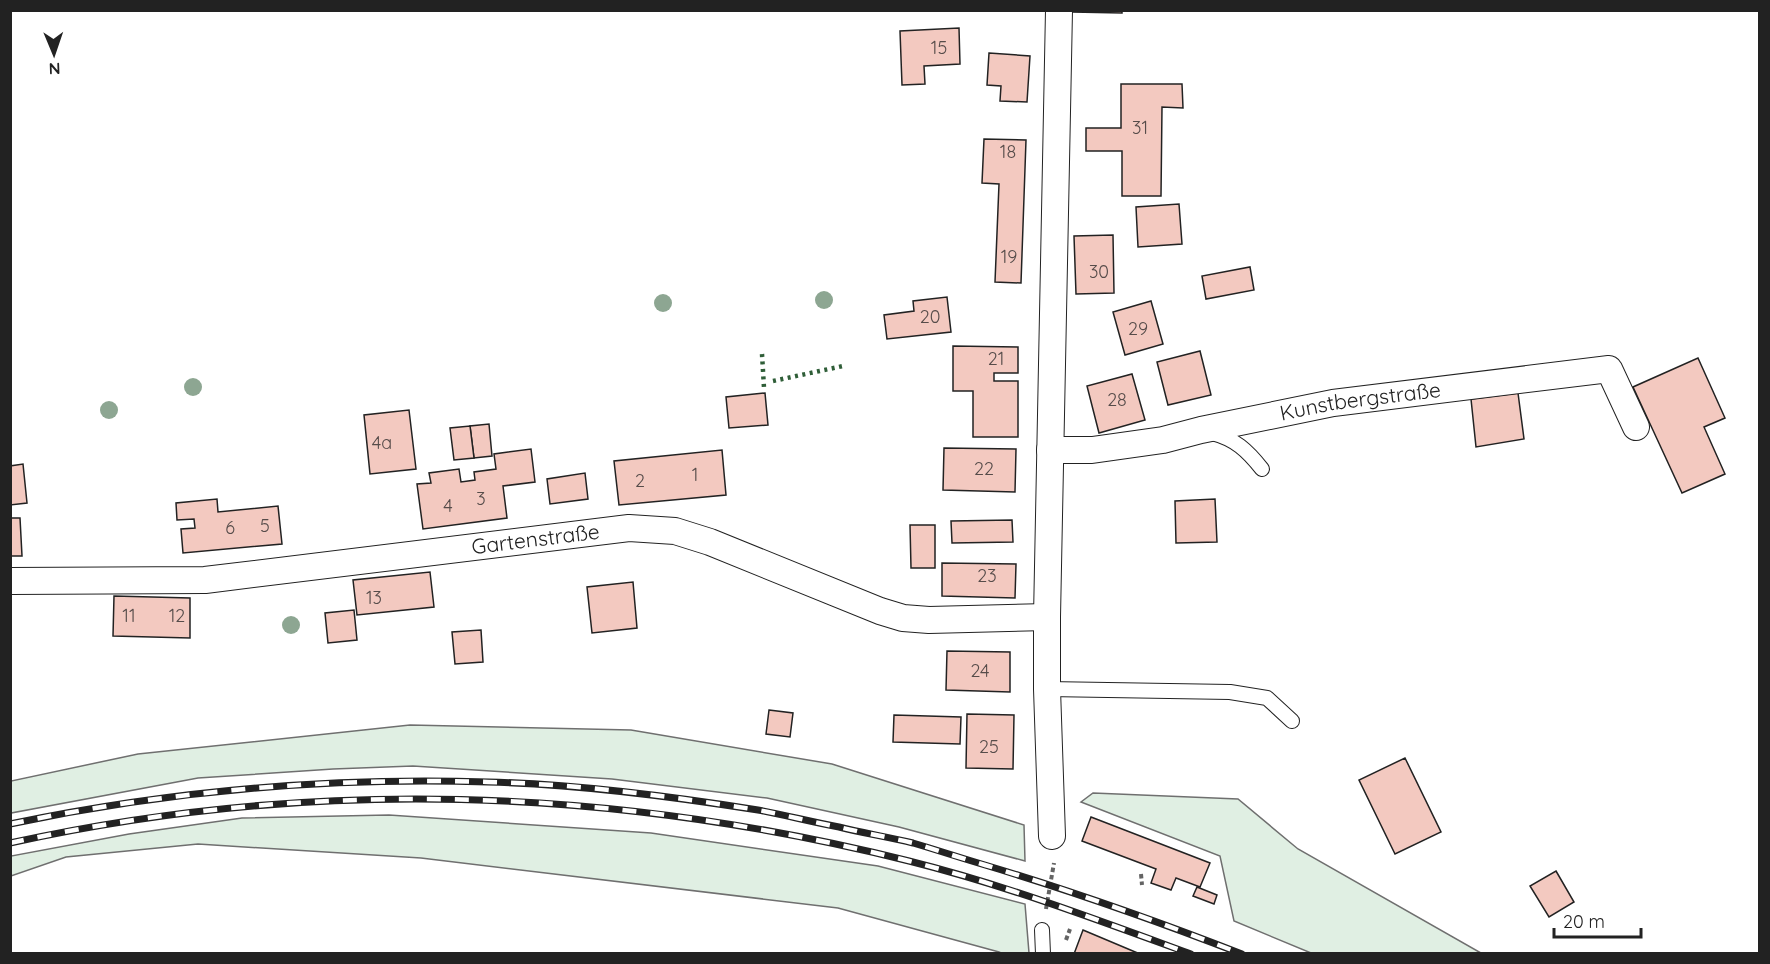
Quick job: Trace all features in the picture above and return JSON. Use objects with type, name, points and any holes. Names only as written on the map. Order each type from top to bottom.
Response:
[{"type":"street","points":[[1054,845],[1047,689],[1047,617],[1059,10]]},
{"type":"street","name":"Kunstbergstraße","points":[[1050,450],[1092,450],[1163,440],[1201,430],[1334,404],[1609,369],[1636,427]]},
{"type":"street","name":"Gartenstraße","points":[[10,581],[205,580],[629,528],[675,531],[710,542],[880,611],[903,618],[929,620],[1047,617]]},
{"type":"lane","points":[[1201,430],[1226,436],[1248,452],[1262,469]]},
{"type":"lane","points":[[1047,689],[1230,692],[1267,698],[1292,721]]},
{"type":"lane","points":[[1042,930],[1043,954]]},
{"type":"path","points":[[1042,930],[1054,845]]},
{"type":"path","points":[[1141,874],[1142,885]]},
{"type":"green space","points":[[410,725],[631,730],[832,764],[1024,825],[1025,861],[899,827],[767,798],[612,779],[413,766],[198,778],[11,813],[11,781],[138,754]]},
{"type":"green space","points":[[1093,793],[1238,799],[1298,849],[1481,953],[1311,953],[1234,921],[1220,856],[1081,802]]},
{"type":"green space","points":[[389,815],[651,833],[878,866],[1025,904],[1029,953],[1001,953],[838,908],[421,858],[198,844],[66,857],[11,876],[11,856],[129,834],[242,818]]},
{"type":"building","points":[[1072,10],[1122,10],[1122,13],[1072,12]]},
{"type":"building","points":[[959,28],[960,64],[924,66],[925,84],[902,85],[900,31]]},
{"type":"building","points":[[989,53],[1030,56],[1027,102],[1000,101],[1001,86],[987,85]]},
{"type":"building","points":[[1121,84],[1182,84],[1183,108],[1162,107],[1161,196],[1122,196],[1122,151],[1086,151],[1086,128],[1121,128]]},
{"type":"building","points":[[984,139],[1026,140],[1021,283],[995,282],[999,184],[982,183]]},
{"type":"building","points":[[1179,204],[1182,244],[1138,247],[1136,207]]},
{"type":"building","points":[[1113,235],[1114,293],[1076,294],[1074,236]]},
{"type":"building","points":[[1250,267],[1254,290],[1206,299],[1202,276]]},
{"type":"building","points":[[947,297],[951,332],[887,339],[884,315],[914,311],[913,301]]},
{"type":"building","points":[[1151,301],[1163,344],[1125,355],[1113,312]]},
{"type":"building","points":[[953,346],[1018,347],[1018,373],[994,373],[994,381],[1018,381],[1018,437],[973,437],[973,391],[953,391]]},
{"type":"building","points":[[1200,351],[1211,395],[1168,405],[1157,362]]},
{"type":"building","points":[[1698,358],[1725,418],[1704,427],[1725,474],[1682,493],[1633,387]]},
{"type":"building","points":[[1132,374],[1145,420],[1099,433],[1087,386]]},
{"type":"building","points":[[765,393],[768,425],[729,428],[726,397]]},
{"type":"building","points":[[1518,393],[1524,439],[1476,447],[1471,399]]},
{"type":"building","points":[[409,410],[416,469],[370,474],[364,415]]},
{"type":"building","points":[[489,424],[492,456],[474,458],[470,426]]},
{"type":"building","points":[[470,426],[474,458],[454,460],[450,428]]},
{"type":"building","points":[[944,448],[1016,449],[1015,492],[943,490]]},
{"type":"building","points":[[531,449],[535,482],[503,486],[507,518],[423,529],[417,484],[431,483],[429,473],[459,469],[461,482],[475,480],[474,472],[496,469],[494,454]]},
{"type":"building","points":[[722,450],[726,495],[619,505],[614,461]]},
{"type":"building","points":[[23,464],[27,503],[10,505],[10,466]]},
{"type":"building","points":[[585,473],[588,499],[550,504],[547,479]]},
{"type":"building","points":[[217,499],[218,512],[278,506],[282,544],[183,553],[181,529],[195,528],[194,519],[177,520],[176,503]]},
{"type":"building","points":[[1215,499],[1217,542],[1176,543],[1175,501]]},
{"type":"building","points":[[10,518],[20,518],[22,556],[10,556]]},
{"type":"building","points":[[1012,520],[1013,542],[952,543],[951,521]]},
{"type":"building","points":[[910,525],[935,525],[935,568],[911,568]]},
{"type":"building","points":[[942,563],[1016,564],[1015,598],[942,596]]},
{"type":"building","points":[[430,572],[434,607],[357,615],[353,580]]},
{"type":"building","points":[[633,582],[637,628],[592,633],[587,587]]},
{"type":"building","points":[[114,596],[190,598],[190,638],[113,636]]},
{"type":"building","points":[[354,610],[357,640],[328,643],[325,613]]},
{"type":"building","points":[[481,630],[483,662],[455,664],[452,632]]},
{"type":"building","points":[[947,651],[1010,652],[1010,692],[946,690]]},
{"type":"building","points":[[769,710],[793,713],[790,737],[766,734]]},
{"type":"building","points":[[967,714],[1014,715],[1013,769],[966,768]]},
{"type":"building","points":[[894,715],[961,717],[960,744],[893,742]]},
{"type":"building","points":[[1405,758],[1441,832],[1395,854],[1359,780]]},
{"type":"building","points":[[1091,817],[1210,863],[1200,887],[1176,878],[1171,890],[1151,883],[1156,869],[1082,841]]},
{"type":"building","points":[[1556,871],[1574,902],[1549,917],[1530,886]]},
{"type":"building","points":[[1197,887],[1217,895],[1214,904],[1193,896]]},
{"type":"building","points":[[1083,930],[1140,954],[1074,954]]},
{"type":"railway","points":[[10,824],[188,795],[308,784],[488,782],[556,785],[623,792],[758,810],[913,843],[1082,896],[1242,954]]},
{"type":"railway","points":[[10,843],[123,822],[235,808],[348,800],[461,800],[574,805],[686,818],[798,836],[909,861],[1016,892],[1191,954]]},
{"type":"hedge","points":[[762,354],[764,388]]},
{"type":"hedge","points":[[773,381],[843,366]]}]
